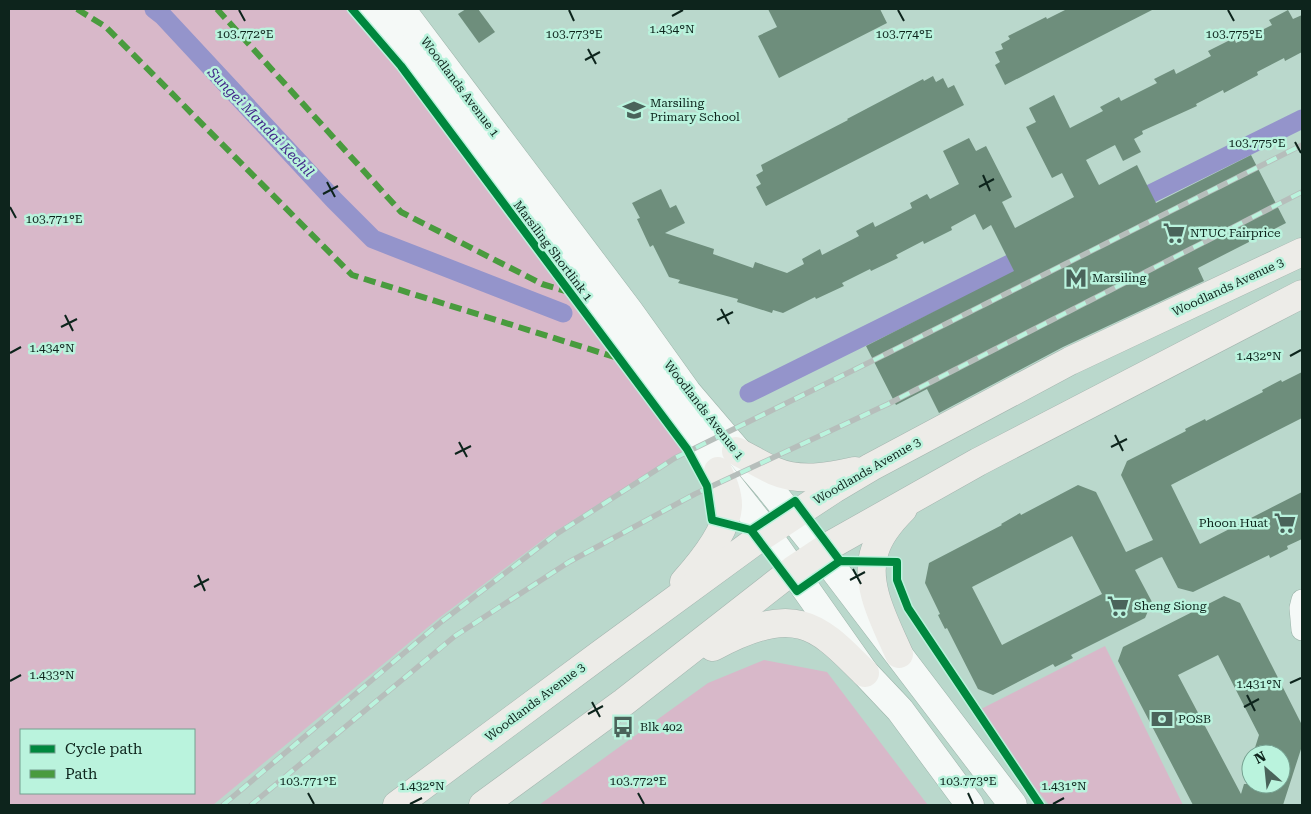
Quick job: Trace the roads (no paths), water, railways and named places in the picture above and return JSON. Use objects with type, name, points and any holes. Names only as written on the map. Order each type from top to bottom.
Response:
[{"type":"main road","name":"Woodlands Avenue 1","points":[[374,9],[727,461],[769,488],[899,654],[1013,805]]},
{"type":"main road","name":"Woodlands Avenue 1","points":[[401,9],[629,311],[687,392],[767,533],[865,673],[900,710],[970,805]]},
{"type":"main road","name":"Woodlands Avenue 3","points":[[397,805],[767,533],[871,467],[1070,361],[1302,252]]},
{"type":"main road","points":[[484,805],[648,683],[793,570],[820,552],[864,525],[978,462],[1302,294]]},
{"type":"main road","points":[[638,627],[687,579],[721,531],[727,516],[728,505],[727,461],[798,477],[824,477],[871,467]]},
{"type":"main road","points":[[899,654],[885,622],[876,594],[872,561],[881,537],[911,500]]},
{"type":"main road","points":[[648,683],[748,630],[782,624],[803,625],[815,632],[842,652],[865,673]]},
{"type":"street","points":[[1302,600],[1300,608],[1302,630]]},
{"type":"waterway","name":"Sungei Mandai Kechil","points":[[154,9],[163,16],[334,200],[373,239],[563,313]]},
{"type":"waterway","points":[[1128,205],[1302,119]]},
{"type":"waterway","points":[[749,393],[1032,253]]},
{"type":"railway","points":[[223,805],[441,622],[555,535],[675,458],[1302,145]]},
{"type":"railway","points":[[251,805],[455,636],[569,562],[695,494],[888,404],[1302,192]]},
{"type":"place","name":"Marsiling Primary School","points":[[634,110]]},
{"type":"place","name":"NTUC Fairprice","points":[[1174,233]]},
{"type":"place","name":"Marsiling","points":[[1076,278]]},
{"type":"place","name":"Phoon Huat","points":[[1285,523]]},
{"type":"place","name":"Sheng Siong","points":[[1118,606]]},
{"type":"place","name":"POSB","points":[[1162,719]]},
{"type":"place","name":"Blk 402","points":[[623,727]]}]
